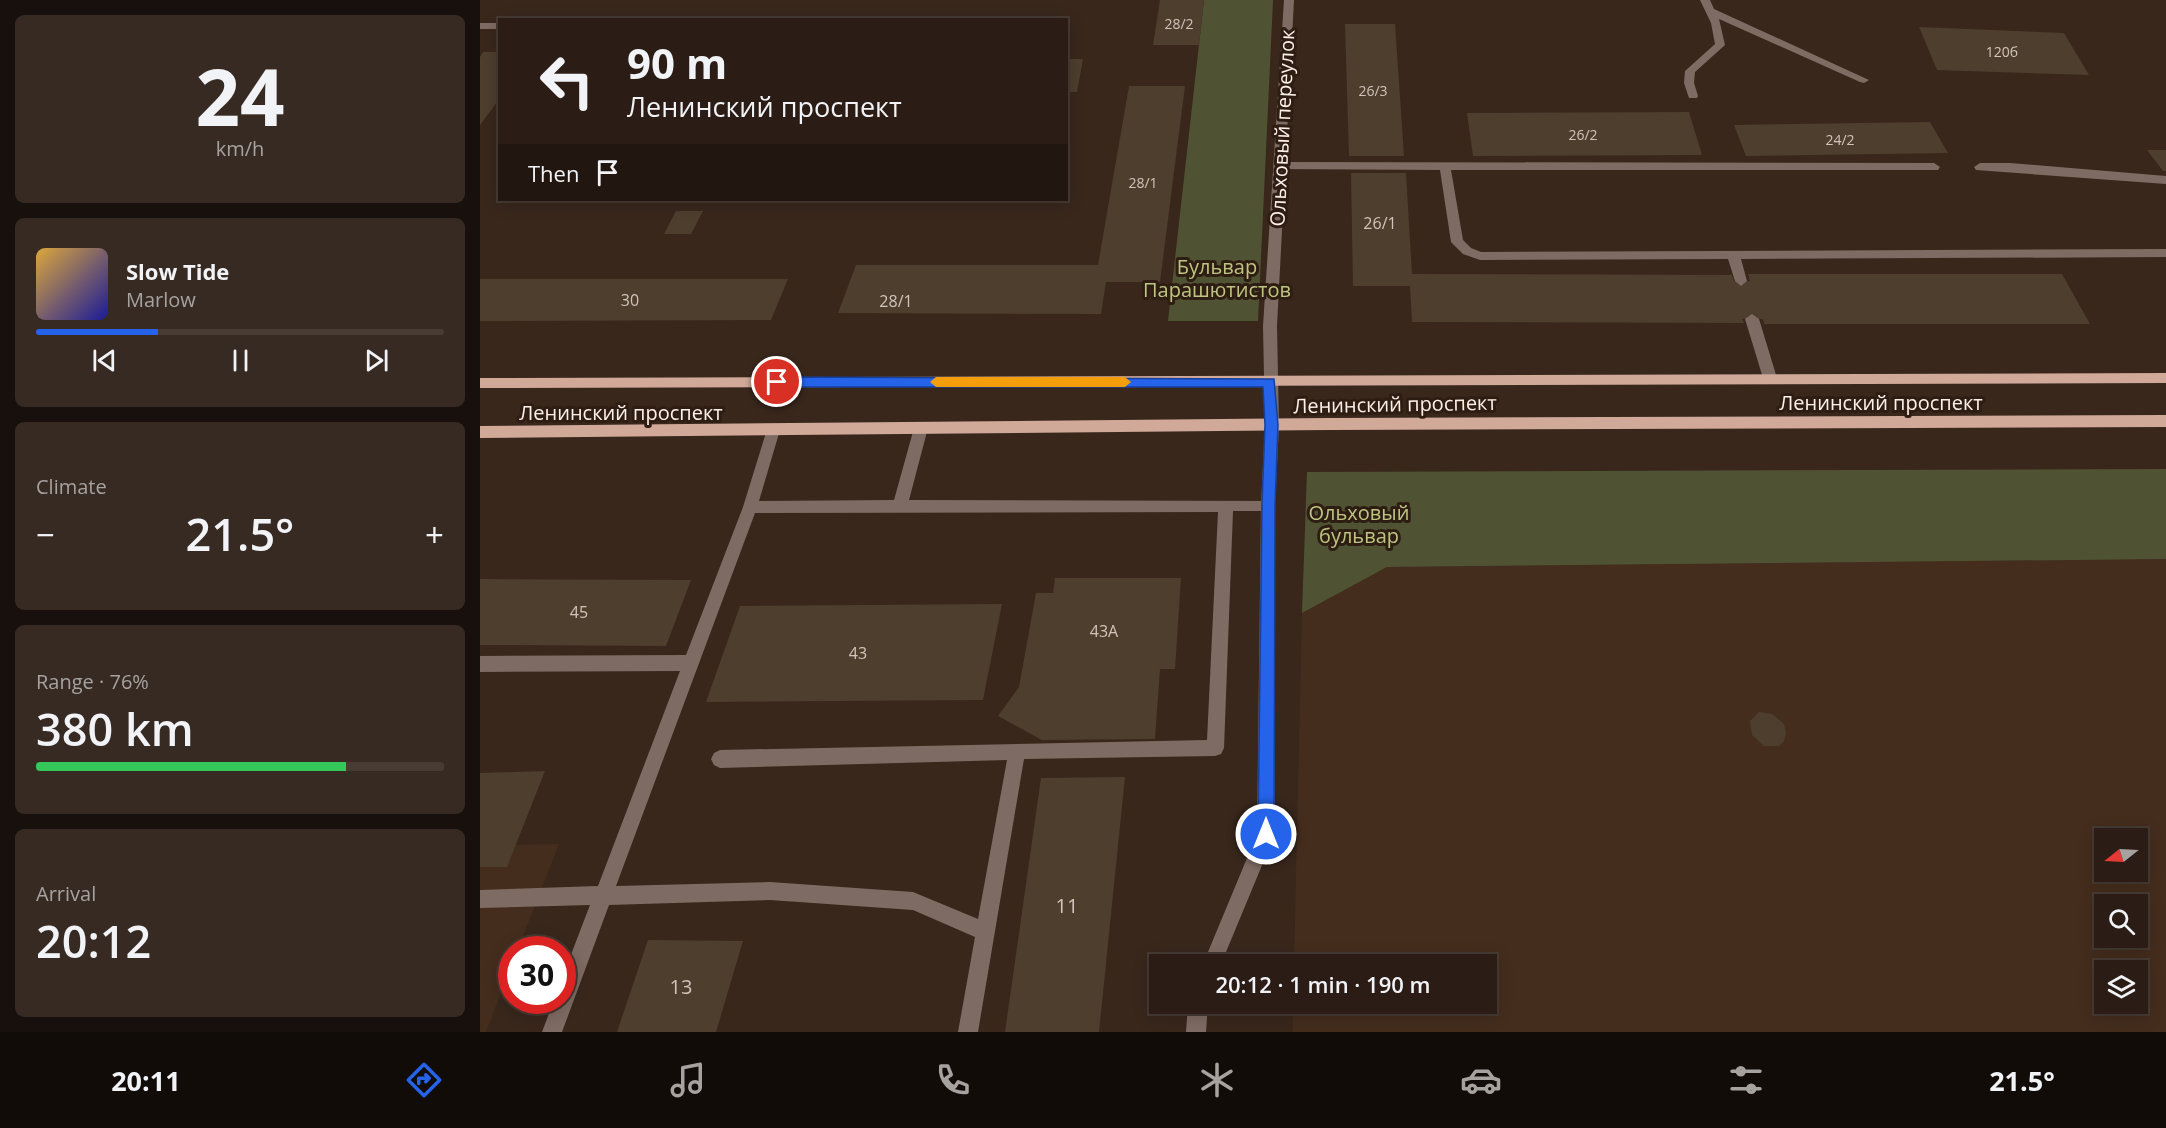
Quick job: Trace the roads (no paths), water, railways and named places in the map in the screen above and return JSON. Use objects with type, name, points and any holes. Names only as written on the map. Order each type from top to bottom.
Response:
[{"type":"main road","name":"Ленинский проспект","points":[[480,383],[2166,378]]},
{"type":"main road","name":"Ленинский проспект","points":[[480,432],[1272,425],[2166,422]]},
{"type":"street","name":"Ольховый переулок","points":[[1216,954],[1266,834],[1269,505],[1272,425],[1269,382],[1270,326],[1289,0]]},
{"type":"street","points":[[1693,96],[1689,82],[1690,71],[1720,45],[1716,23],[1705,0]]},
{"type":"street","points":[[1710,11],[1864,80]]},
{"type":"street","points":[[480,26],[498,26]]},
{"type":"street","points":[[1280,166],[1934,167]]},
{"type":"street","points":[[1445,166],[1457,242],[1467,251],[1480,256],[2166,253]]},
{"type":"street","points":[[1980,167],[2010,167],[2166,180]]},
{"type":"street","points":[[1733,255],[1741,281]]},
{"type":"street","points":[[1752,319],[1770,378]]},
{"type":"street","points":[[900,506],[921,428]]},
{"type":"street","points":[[552,1032],[750,507],[773,430]]},
{"type":"street","points":[[720,759],[1215,748],[1226,505]]},
{"type":"street","points":[[750,507],[1269,505]]},
{"type":"street","points":[[480,664],[690,663]]},
{"type":"street","points":[[968,1032],[1017,751]]},
{"type":"street","points":[[480,899],[770,891],[913,900],[984,931]]},
{"type":"street","points":[[1196,1032],[1197,1014]]},
{"type":"park label","name":"Бульвар Парашютистов","points":[[1217,278]]},
{"type":"park label","name":"Ольховый бульвар","points":[[1359,524]]}]
